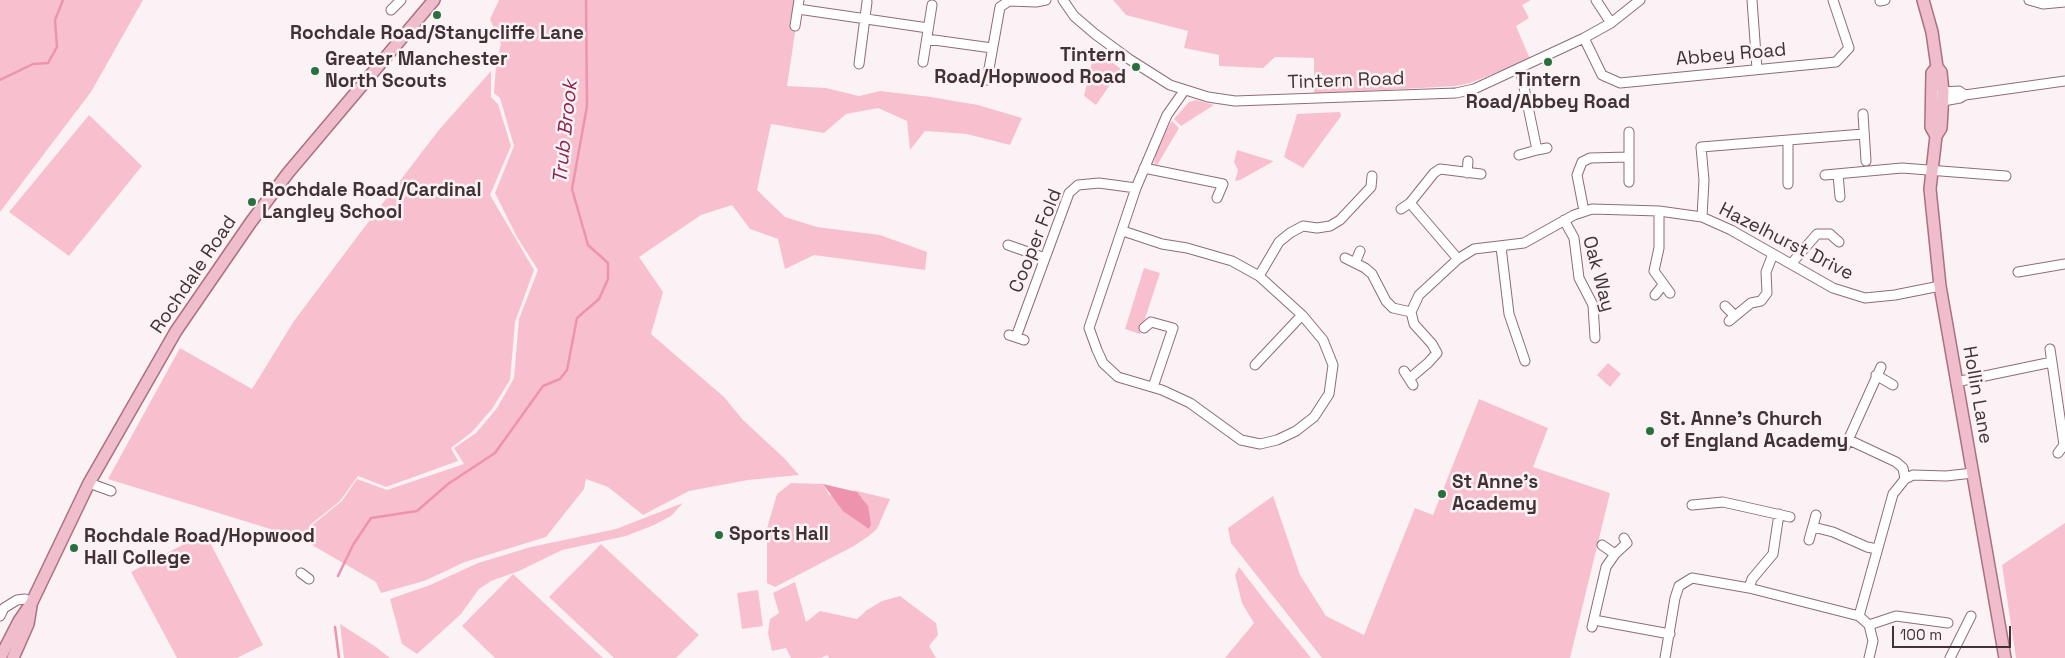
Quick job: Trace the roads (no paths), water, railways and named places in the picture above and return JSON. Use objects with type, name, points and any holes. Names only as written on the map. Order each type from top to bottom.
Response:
[{"type":"main road","name":"Rochdale Road","points":[[0,658],[19,621],[32,602],[89,483],[176,330],[251,222],[288,173],[434,0]]},
{"type":"main road","name":"Hollin Lane","points":[[1923,0],[1932,32],[1936,67],[1941,72],[1941,128],[1936,136],[1930,189],[1940,286],[2004,658]]},
{"type":"main road","name":"Rochdale Road","points":[[13,658],[28,624],[32,602]]},
{"type":"street","points":[[391,10],[401,0]]},
{"type":"street","points":[[987,80],[997,13],[1004,2],[1046,0]]},
{"type":"street","name":"Tintern Road","points":[[1063,0],[1074,16],[1094,34],[1129,59],[1184,91],[1235,101],[1456,93],[1474,89],[1584,38],[1611,23],[1640,0]]},
{"type":"street","points":[[1596,0],[1611,23]]},
{"type":"street","points":[[1752,0],[1757,69]]},
{"type":"street","name":"Abbey Road","points":[[1584,38],[1602,75],[1620,83],[1836,62],[1849,48],[1833,0]]},
{"type":"street","points":[[2029,0],[2043,4],[2065,2]]},
{"type":"street","points":[[859,64],[868,2]]},
{"type":"street","points":[[923,62],[932,4]]},
{"type":"street","points":[[795,26],[798,5],[928,28]]},
{"type":"street","points":[[927,39],[992,48]]},
{"type":"street","points":[[1520,68],[1537,150]]},
{"type":"street","points":[[1940,96],[1959,91],[1965,95],[2065,81]]},
{"type":"street","points":[[1123,231],[1162,244],[1188,248],[1232,261],[1259,276],[1302,315],[1323,340],[1330,352],[1333,365],[1332,397],[1314,417],[1296,431],[1277,440],[1260,444],[1241,440],[1190,403],[1153,387],[1118,377],[1103,363],[1089,328],[1144,168],[1167,115],[1184,91]]},
{"type":"street","points":[[1862,114],[1866,161]]},
{"type":"street","points":[[1629,132],[1630,182]]},
{"type":"street","points":[[1702,217],[1704,180],[1701,147],[1863,134]]},
{"type":"street","points":[[1788,141],[1784,173],[1788,184]]},
{"type":"street","points":[[1519,155],[1547,148]]},
{"type":"street","points":[[1584,211],[1577,175],[1582,162],[1590,158],[1629,157]]},
{"type":"street","points":[[1467,173],[1468,161]]},
{"type":"street","points":[[1144,168],[1223,184],[1217,198]]},
{"type":"street","points":[[1825,175],[1902,168],[2006,176]]},
{"type":"street","points":[[1401,209],[1410,203],[1434,172],[1440,169],[1481,174]]},
{"type":"street","points":[[1838,174],[1840,197]]},
{"type":"street","points":[[1259,276],[1279,242],[1303,226],[1316,228],[1330,226],[1340,220],[1371,187],[1372,176]]},
{"type":"street","name":"Cooper Fold","points":[[1017,337],[1069,193],[1078,185],[1098,183],[1136,188]]},
{"type":"street","points":[[1410,203],[1458,259]]},
{"type":"street","name":"Hazelhurst Drive","points":[[1411,312],[1419,295],[1458,259],[1474,249],[1524,243],[1564,220],[1592,209],[1659,211],[1702,217],[1731,230],[1833,288],[1865,298],[1894,295],[1940,286]]},
{"type":"street","points":[[1659,211],[1659,248],[1654,271],[1670,293]]},
{"type":"street","name":"Oak Way","points":[[1564,220],[1574,238],[1578,278],[1593,305],[1598,326],[1595,338]]},
{"type":"street","points":[[1791,264],[1817,234],[1830,234],[1839,242]]},
{"type":"street","points":[[1008,245],[1045,258]]},
{"type":"street","points":[[1501,247],[1509,314],[1524,344],[1525,361]]},
{"type":"street","points":[[1355,263],[1360,251]]},
{"type":"street","points":[[1725,306],[1732,319],[1751,303],[1761,301],[1766,293],[1766,272],[1773,254]]},
{"type":"street","points":[[1345,258],[1372,274],[1386,301],[1392,308],[1411,312],[1414,324],[1432,344],[1437,353],[1409,379]]},
{"type":"street","points":[[2018,272],[2065,264]]},
{"type":"street","points":[[1655,295],[1663,285]]},
{"type":"street","points":[[1255,364],[1302,315]]},
{"type":"street","points":[[1144,328],[1151,322],[1173,328],[1153,387]]},
{"type":"street","points":[[2050,349],[2062,448]]},
{"type":"street","points":[[1956,382],[2052,362]]},
{"type":"street","points":[[1893,386],[1879,371],[1847,443],[1896,462],[1903,468],[1905,479]]},
{"type":"street","points":[[2054,376],[2065,375]]},
{"type":"street","points":[[1859,616],[1890,501],[1905,479],[1913,475],[1946,476],[1973,473]]},
{"type":"street","points":[[89,483],[111,491]]},
{"type":"street","points":[[1692,505],[1723,502],[1790,517]]},
{"type":"street","points":[[1749,588],[1752,579],[1773,554],[1779,514]]},
{"type":"street","points":[[1809,540],[1814,528],[1816,515]]},
{"type":"street","points":[[1814,528],[1833,532],[1867,547],[1877,549]]},
{"type":"street","points":[[1624,538],[1627,543],[1615,554],[1606,567],[1593,623],[1670,634]]},
{"type":"street","points":[[1602,545],[1615,554]]},
{"type":"street","points":[[1665,658],[1675,598],[1679,586],[1692,578],[1749,588],[1859,616],[1869,625],[1873,641],[1869,658]]},
{"type":"street","points":[[0,616],[4,608],[21,598],[32,602]]},
{"type":"street","points":[[1869,625],[1896,616],[1948,623]]},
{"type":"street","points":[[1950,658],[1971,616]]},
{"type":"waterway","points":[[0,80],[33,64],[48,63],[57,47],[55,20],[63,0]]},
{"type":"waterway","name":"Trub Brook","points":[[338,576],[353,545],[371,518],[417,511],[448,484],[495,453],[543,386],[560,379],[567,370],[577,318],[599,299],[608,279],[608,263],[588,245],[572,189],[587,106],[586,0]]},
{"type":"waterway","name":"Trub Brook","points":[[335,627],[339,658]]},
{"type":"place","name":"Rochdale Road/Stanycliffe Lane","points":[[437,15]]},
{"type":"place","name":"Tintern Road/Abbey Road","points":[[1548,62]]},
{"type":"place","name":"Tintern Road/Hopwood Road","points":[[1136,67]]},
{"type":"place","name":"Greater Manchester North Scouts","points":[[315,71]]},
{"type":"place","name":"Rochdale Road/Cardinal Langley School","points":[[252,202]]},
{"type":"place","name":"St. Anne's Church of England Academy","points":[[1650,431]]},
{"type":"place","name":"St Anne's Academy","points":[[1442,494]]},
{"type":"place","name":"Sports Hall","points":[[719,535]]},
{"type":"place","name":"Rochdale Road/Hopwood Hall College","points":[[74,548]]}]
